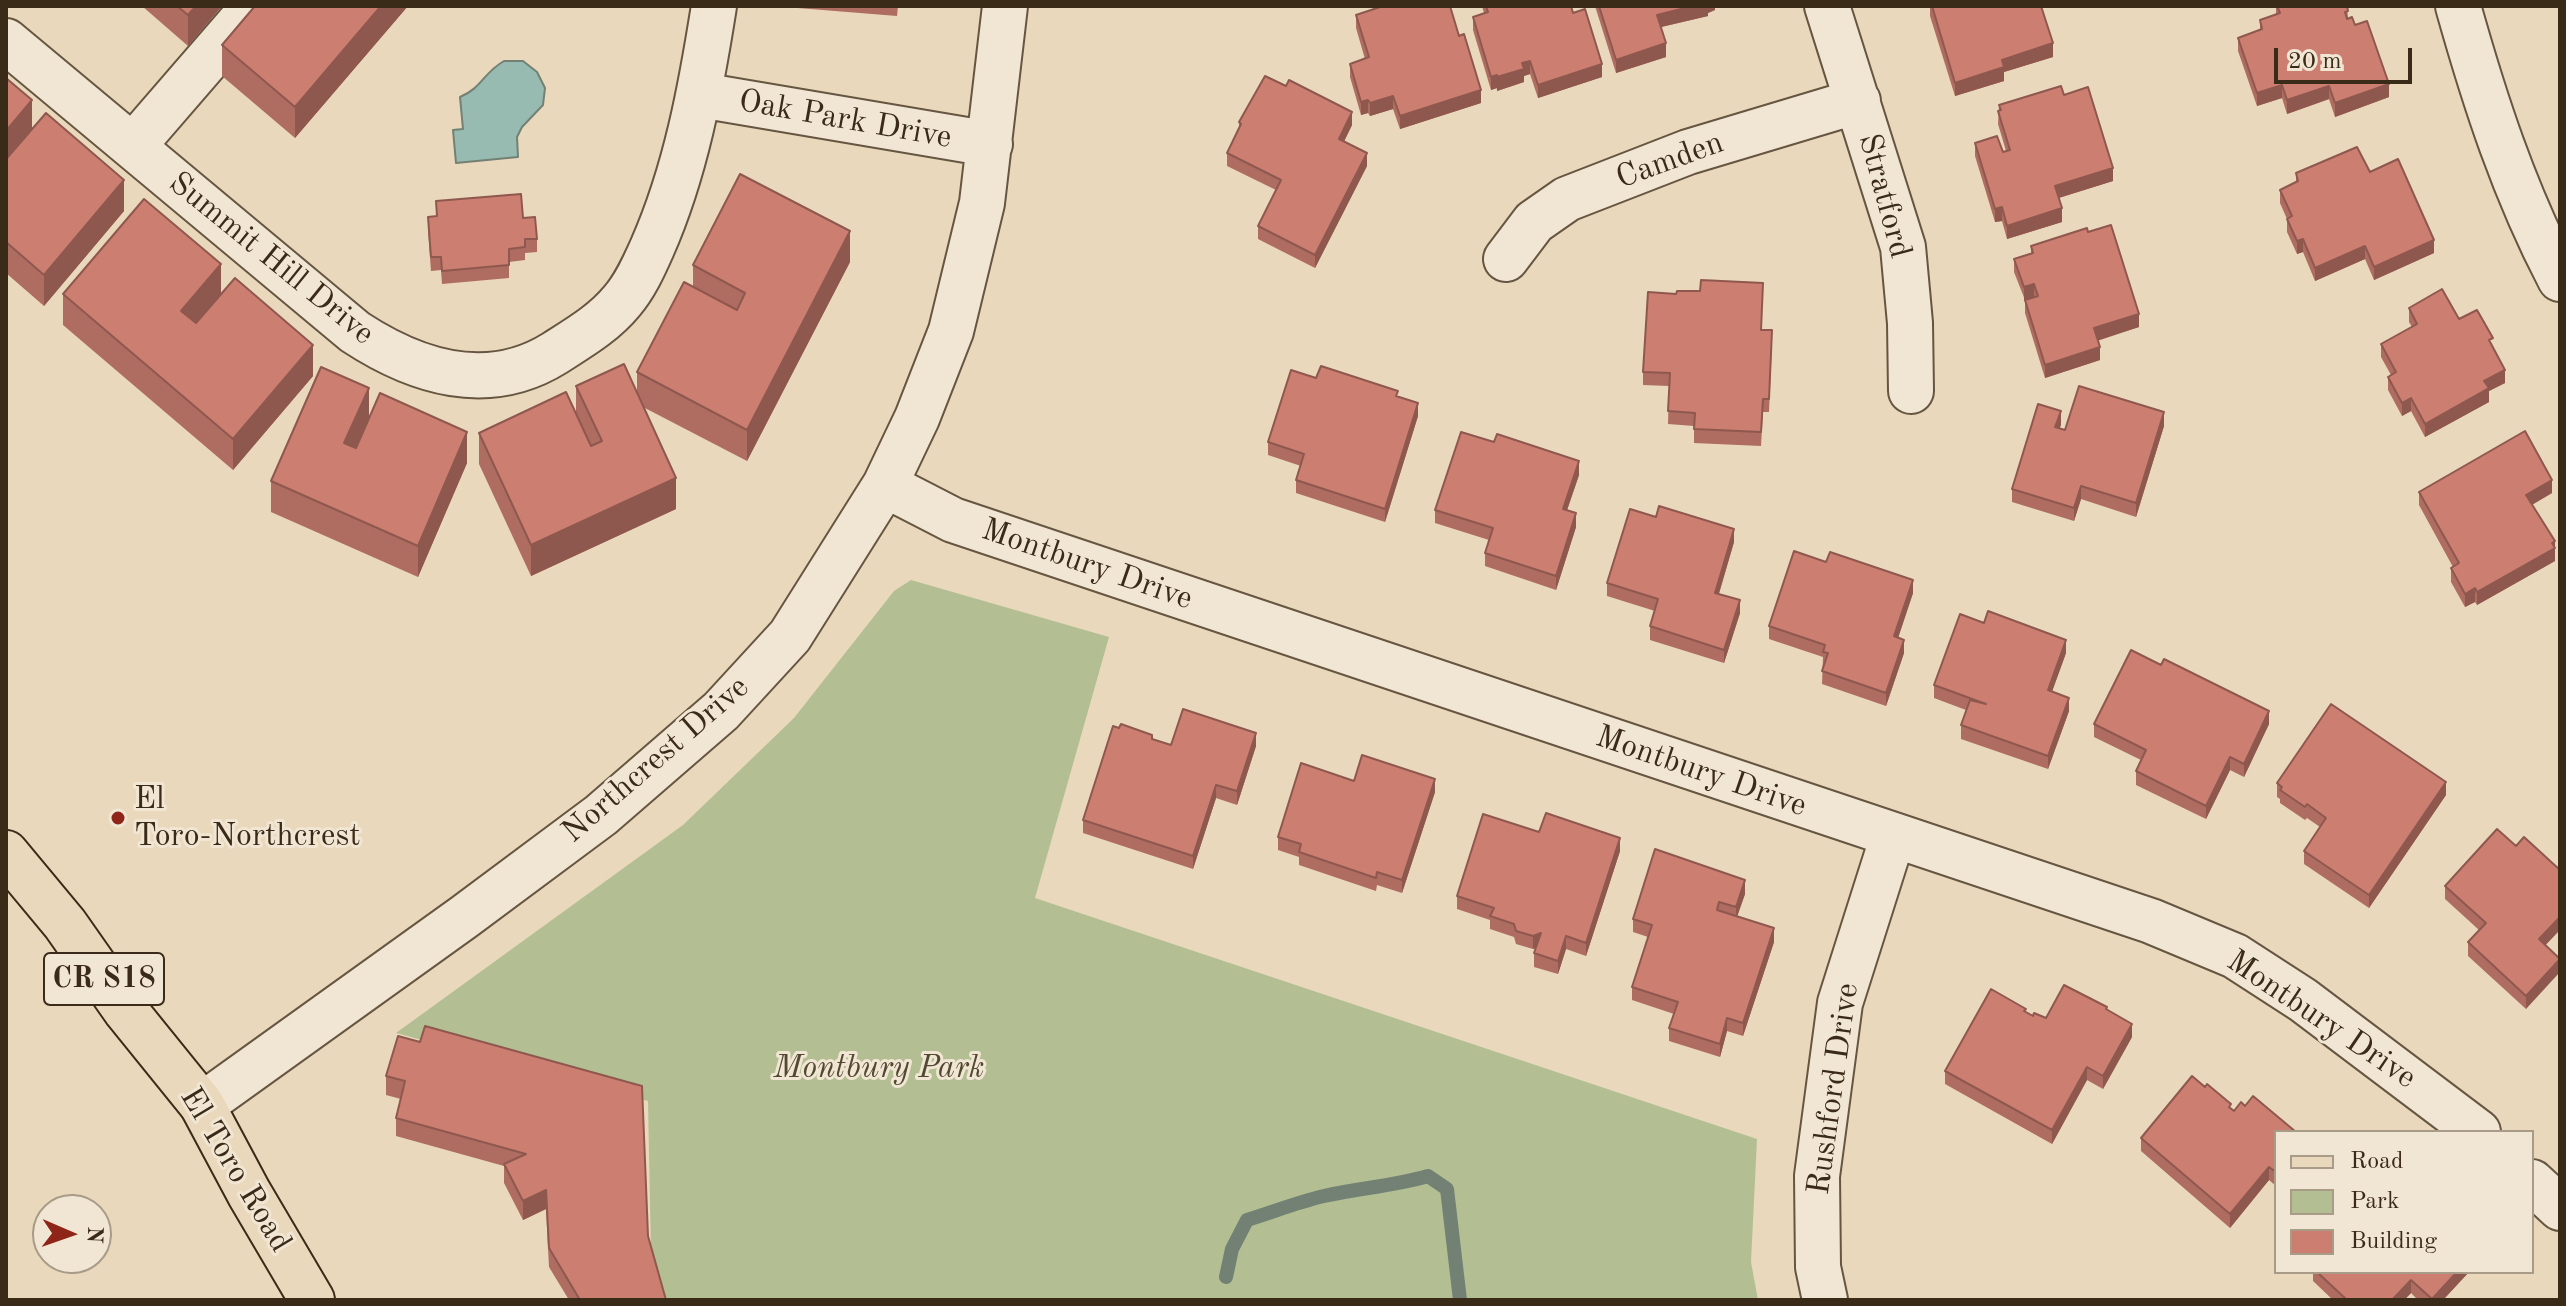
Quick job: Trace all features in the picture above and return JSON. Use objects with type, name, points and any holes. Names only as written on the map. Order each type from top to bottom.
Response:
[{"type":"main road","name":"El Toro Road","points":[[6,853],[65,924],[126,1011],[202,1105],[312,1300]]},
{"type":"street","points":[[133,146],[254,6]]},
{"type":"street","name":"Summit Hill Drive","points":[[6,41],[355,332],[387,353],[420,366],[453,374],[486,375],[540,362],[600,324],[624,299],[643,268],[676,183],[700,95],[714,6]]},
{"type":"street","name":"Northcrest Drive","points":[[202,1105],[601,815],[721,711],[790,636],[885,485],[917,418],[951,331],[982,203],[1005,6]]},
{"type":"street","name":"Stratford","points":[[1827,6],[1903,247],[1910,323],[1911,391]]},
{"type":"street","points":[[2458,6],[2491,118],[2530,220],[2560,279]]},
{"type":"street","name":"Oak Park Drive","points":[[700,95],[990,144]]},
{"type":"street","name":"Camden","points":[[1506,259],[1534,222],[1567,199],[1688,152],[1858,101]]},
{"type":"street","name":"Montbury Drive","points":[[885,485],[953,520],[2151,921],[2235,956],[2303,1000],[2475,1130]]},
{"type":"street","name":"Rushford Drive","points":[[1825,1300],[1818,1267],[1817,1176],[1840,1003],[1893,836]]},
{"type":"street","points":[[2534,1184],[2560,1208]]},
{"type":"green space","name":"Montbury Park","points":[[911,580],[1109,637],[1035,898],[1757,1139],[1751,1262],[1758,1300],[665,1300],[651,1253],[648,1101],[396,1033],[683,825],[794,718],[894,591]]},
{"type":"water","points":[[504,61],[523,61],[537,72],[545,88],[543,105],[522,127],[517,137],[518,157],[456,163],[453,130],[463,129],[460,97]]},
{"type":"building","points":[[177,6],[196,6],[188,15]]},
{"type":"building","points":[[255,6],[381,6],[295,107],[222,45]]},
{"type":"building","points":[[1383,6],[1450,6],[1459,36],[1464,34],[1481,90],[1400,116],[1393,96],[1370,103],[1368,100],[1361,102],[1350,64],[1369,57],[1356,15]]},
{"type":"building","points":[[1486,6],[1571,6],[1573,13],[1585,9],[1602,64],[1538,85],[1530,61],[1522,63],[1524,69],[1491,77],[1473,17],[1488,12]]},
{"type":"building","points":[[1599,6],[1693,6],[1657,15],[1666,43],[1616,60]]},
{"type":"building","points":[[1932,6],[2041,6],[2053,43],[2002,60],[2004,67],[1955,83]]},
{"type":"building","points":[[2277,6],[2347,6],[2347,19],[2352,17],[2355,25],[2367,21],[2389,84],[2335,103],[2329,86],[2287,100],[2282,85],[2257,93],[2238,38],[2262,29],[2260,20],[2280,13]]},
{"type":"building","points":[[1265,76],[1286,86],[1289,80],[1352,112],[1339,139],[1367,153],[1315,255],[1258,226],[1281,180],[1227,153],[1241,124],[1239,122]]},
{"type":"building","points":[[6,78],[32,100],[6,131]]},
{"type":"building","points":[[2061,86],[2064,95],[2088,87],[2113,168],[2055,186],[2062,208],[2007,226],[2002,207],[1995,209],[1975,143],[1997,136],[2003,152],[2010,150],[1999,105]]},
{"type":"building","points":[[46,113],[124,180],[44,275],[6,242],[6,158]]},
{"type":"building","points":[[2357,147],[2370,172],[2398,159],[2434,240],[2374,267],[2365,246],[2315,268],[2303,239],[2297,241],[2287,219],[2292,216],[2280,190],[2298,181],[2296,173]]},
{"type":"building","points":[[740,174],[850,231],[747,430],[637,372],[684,282],[737,310],[745,293],[693,265]]},
{"type":"building","points":[[521,194],[523,218],[535,217],[537,239],[525,239],[525,247],[509,249],[509,265],[442,271],[441,257],[431,257],[428,217],[437,216],[436,201]]},
{"type":"building","points":[[144,199],[221,264],[181,311],[196,323],[235,278],[313,345],[233,439],[63,294]]},
{"type":"building","points":[[2111,225],[2139,314],[2094,328],[2100,347],[2045,365],[2025,300],[2038,296],[2034,284],[2024,287],[2014,259],[2033,253],[2031,246],[2087,228],[2088,232]]},
{"type":"building","points":[[1701,280],[1763,283],[1761,330],[1772,330],[1769,399],[1763,399],[1761,432],[1694,429],[1695,413],[1668,411],[1670,373],[1643,372],[1648,292],[1676,294],[1677,291],[1700,291]]},
{"type":"building","points":[[2442,289],[2459,319],[2477,310],[2493,338],[2489,340],[2505,370],[2484,381],[2489,388],[2425,424],[2411,398],[2402,403],[2388,377],[2396,372],[2381,344],[2417,324],[2409,308]]},
{"type":"building","points":[[624,364],[676,478],[531,545],[479,433],[566,392],[591,446],[602,441],[576,386]]},
{"type":"building","points":[[1321,366],[1398,391],[1396,396],[1418,403],[1385,509],[1296,480],[1304,454],[1268,442],[1291,370],[1316,378]]},
{"type":"building","points":[[321,367],[369,388],[344,443],[356,448],[380,393],[467,432],[418,546],[271,481]]},
{"type":"building","points":[[2079,386],[2164,412],[2136,503],[2081,486],[2074,508],[2012,489],[2038,404],[2061,411],[2055,427],[2065,430]]},
{"type":"building","points":[[2525,431],[2552,480],[2526,495],[2555,541],[2552,543],[2555,548],[2477,592],[2475,588],[2465,594],[2451,568],[2459,563],[2419,492]]},
{"type":"building","points":[[1461,432],[1494,442],[1497,434],[1579,461],[1563,509],[1576,513],[1556,576],[1485,553],[1493,528],[1435,510]]},
{"type":"building","points":[[1659,506],[1734,529],[1715,593],[1740,600],[1724,650],[1650,626],[1658,599],[1607,583],[1630,509],[1656,517]]},
{"type":"building","points":[[1794,551],[1826,562],[1830,552],[1913,580],[1894,636],[1904,640],[1886,693],[1822,671],[1828,653],[1823,652],[1825,645],[1769,626]]},
{"type":"building","points":[[1988,611],[2066,640],[2048,690],[2069,698],[2048,756],[1961,725],[1970,700],[1986,704],[1934,685],[1960,614],[1984,623]]},
{"type":"building","points":[[2131,650],[2161,665],[2164,659],[2269,711],[2244,764],[2230,757],[2206,806],[2136,771],[2146,750],[2094,724]]},
{"type":"building","points":[[2331,704],[2446,782],[2369,895],[2304,851],[2326,818],[2280,790],[2282,787],[2277,783]]},
{"type":"building","points":[[1183,709],[1256,733],[1237,791],[1216,785],[1193,856],[1083,820],[1113,726],[1119,728],[1121,724],[1171,745]]},
{"type":"building","points":[[1362,755],[1435,779],[1402,880],[1377,872],[1376,878],[1299,852],[1301,844],[1278,837],[1301,763],[1354,781]]},
{"type":"building","points":[[1546,813],[1620,838],[1586,943],[1566,936],[1558,961],[1534,953],[1541,933],[1533,936],[1516,931],[1514,924],[1490,916],[1494,908],[1457,896],[1483,814],[1539,832]]},
{"type":"building","points":[[2497,829],[2516,846],[2524,837],[2560,870],[2560,917],[2539,939],[2560,959],[2526,996],[2468,942],[2486,923],[2445,886]]},
{"type":"building","points":[[1655,849],[1745,880],[1736,907],[1719,902],[1717,910],[1774,928],[1743,1023],[1727,1018],[1720,1044],[1669,1028],[1678,1002],[1632,987],[1652,925],[1633,919]]},
{"type":"building","points":[[2064,985],[2132,1024],[2103,1076],[2087,1067],[2052,1130],[1945,1071],[1991,989],[2033,1016],[2034,1013],[2046,1018]]},
{"type":"building","points":[[425,1026],[642,1086],[648,1236],[666,1300],[580,1300],[549,1248],[546,1190],[523,1201],[504,1164],[526,1154],[396,1118],[405,1081],[386,1076],[398,1036],[420,1042]]},
{"type":"building","points":[[2192,1076],[2231,1104],[2229,1107],[2234,1111],[2241,1102],[2245,1106],[2253,1096],[2294,1130],[2274,1130],[2274,1171],[2269,1167],[2230,1214],[2141,1138]]},
{"type":"building","points":[[2319,1274],[2455,1274],[2432,1299],[2411,1280],[2392,1300],[2347,1300]]},
{"type":"waterway","points":[[1226,1277],[1232,1249],[1247,1220],[1324,1196],[1428,1176],[1447,1189],[1460,1300]]},
{"type":"place","name":"El Toro-Northcrest","points":[[118,818]]}]
